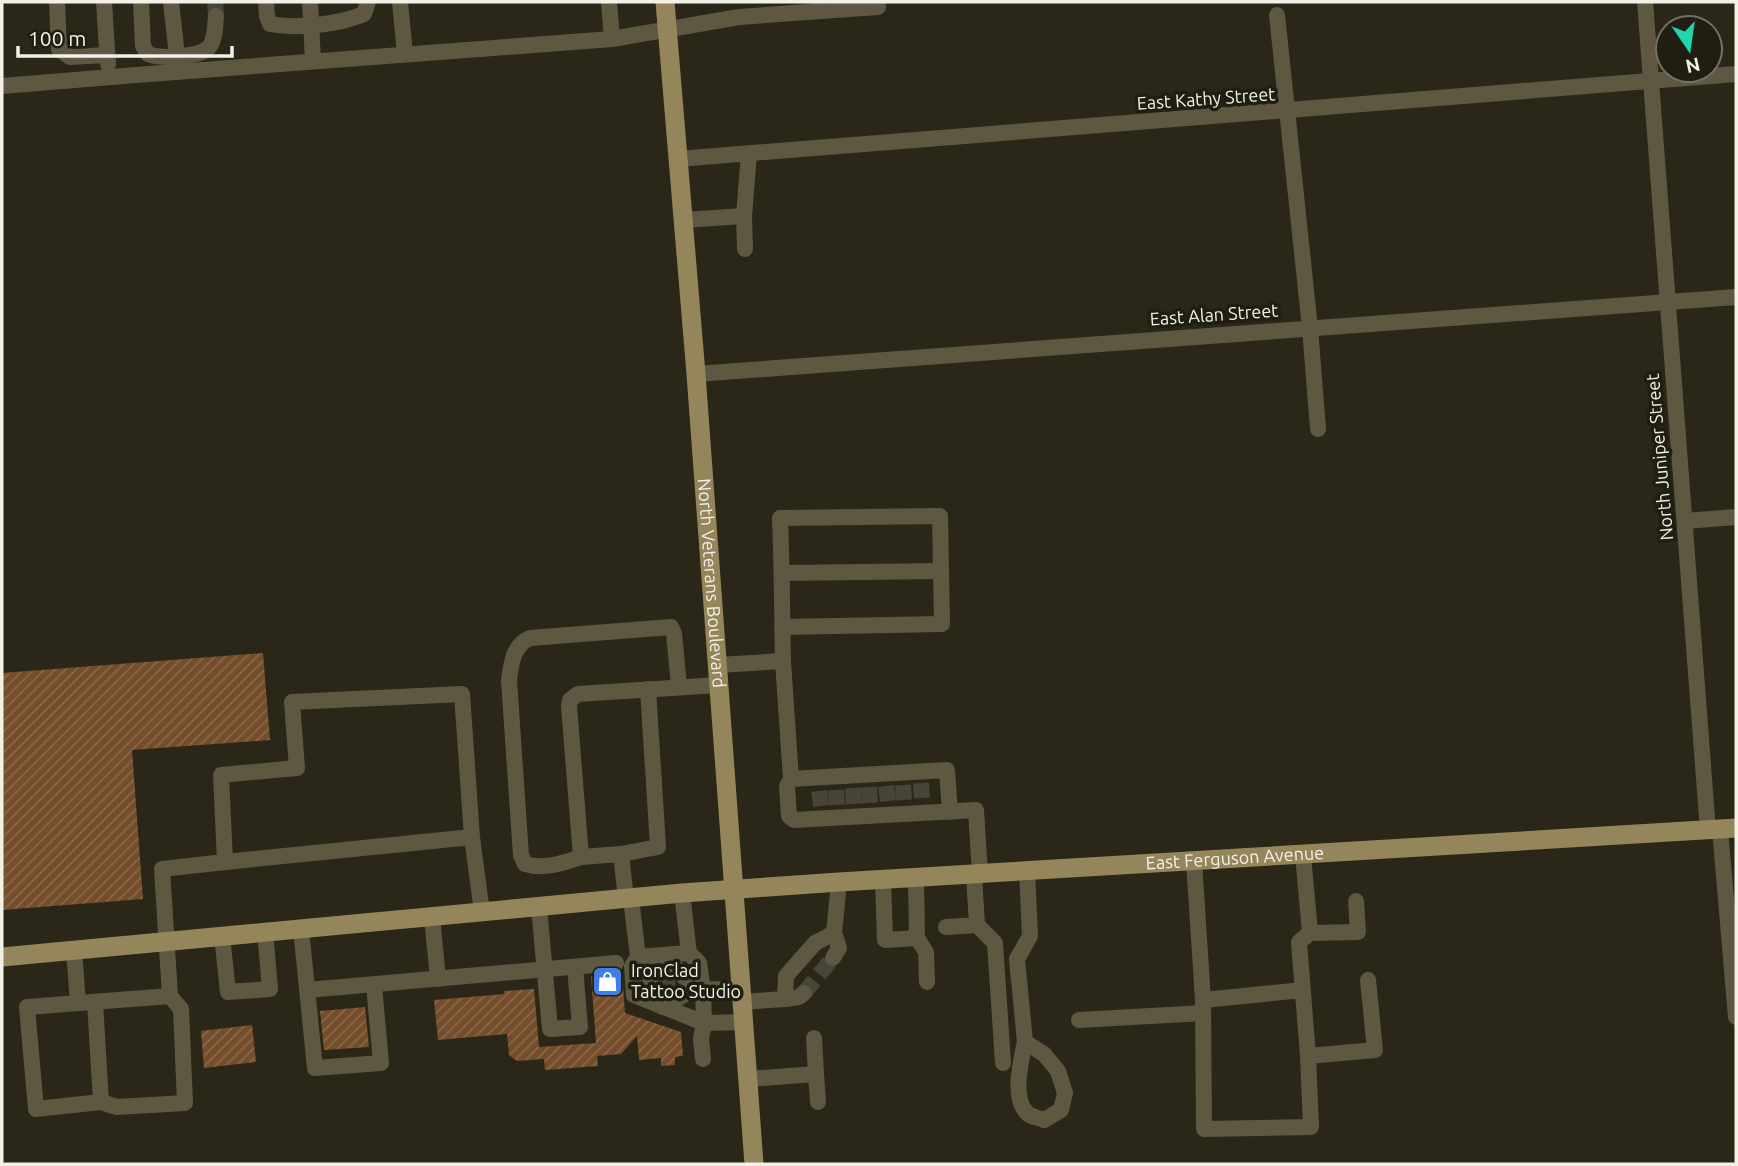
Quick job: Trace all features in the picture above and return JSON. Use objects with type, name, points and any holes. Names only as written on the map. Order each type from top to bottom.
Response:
[{"type":"main road","name":"North Veterans Boulevard","points":[[665,2],[696,374],[754,1164]]},
{"type":"main road","name":"East Ferguson Avenue","points":[[2,957],[682,893],[1721,830]]},
{"type":"street","points":[[57,2],[60,49],[64,54],[70,57],[107,55]]},
{"type":"street","points":[[104,2],[109,77]]},
{"type":"street","points":[[141,2],[143,46],[148,54],[158,57],[201,54],[210,46],[214,36],[216,16]]},
{"type":"street","points":[[171,2],[177,56]]},
{"type":"street","points":[[266,2],[270,24],[311,26],[356,18],[364,14],[368,2]]},
{"type":"street","points":[[310,2],[313,61]]},
{"type":"street","points":[[400,2],[405,54]]},
{"type":"street","points":[[609,2],[612,38]]},
{"type":"street","points":[[2,86],[612,38],[820,6],[878,7],[877,2]]},
{"type":"street","name":"North Juniper Street","points":[[1645,2],[1685,521],[1721,830],[1736,1017]]},
{"type":"street","points":[[1276,15],[1288,111],[1318,429]]},
{"type":"street","name":"East Kathy Street","points":[[678,159],[1736,74]]},
{"type":"street","points":[[745,249],[744,216],[749,154]]},
{"type":"street","points":[[683,220],[744,216]]},
{"type":"street","name":"East Alan Street","points":[[696,374],[1736,297]]},
{"type":"street","points":[[782,627],[942,624],[940,516],[780,518],[782,573],[782,627],[783,661],[791,779],[787,786],[789,816],[794,820],[828,798],[921,791],[947,770],[950,812]]},
{"type":"street","points":[[1685,521],[1736,517]]},
{"type":"street","points":[[782,573],[942,571]]},
{"type":"street","points":[[648,689],[658,847],[621,854],[581,857],[563,864],[525,864],[521,855],[509,681],[511,661],[523,641],[530,638],[671,627],[674,633],[679,687]]},
{"type":"street","points":[[717,665],[783,661]]},
{"type":"street","points":[[581,857],[570,700],[578,694],[719,685]]},
{"type":"street","points":[[225,862],[221,775],[296,768],[292,702],[463,694],[472,837],[482,912]]},
{"type":"street","points":[[791,779],[828,798],[921,791],[950,812],[976,810],[977,925],[995,943],[1003,1063]]},
{"type":"street","points":[[170,996],[27,1007],[36,1109],[101,1102],[117,1107],[186,1102],[181,1009],[170,996],[162,869],[472,837]]},
{"type":"street","points":[[621,854],[638,957],[632,965],[634,995],[704,1023],[742,1004],[799,997],[804,993]]},
{"type":"street","points":[[1303,855],[1310,933]]},
{"type":"street","points":[[1194,861],[1203,1006],[1204,1129],[1311,1127],[1299,942],[1310,933],[1359,932],[1356,901]]},
{"type":"street","points":[[1025,1042],[1017,959],[1030,936],[1027,871]]},
{"type":"street","points":[[916,878],[917,938],[926,953],[927,982]]},
{"type":"street","points":[[883,880],[885,940],[917,938]]},
{"type":"street","points":[[833,958],[839,948],[834,933],[839,883]]},
{"type":"street","points":[[682,893],[689,953],[699,964],[703,990],[703,1059]]},
{"type":"street","points":[[539,907],[550,1029],[580,1027],[575,967]]},
{"type":"street","points":[[432,917],[438,979]]},
{"type":"street","points":[[946,927],[977,925]]},
{"type":"street","points":[[301,929],[315,1068],[381,1063],[374,985]]},
{"type":"street","points":[[222,936],[229,992],[270,989],[265,932]]},
{"type":"street","points":[[785,999],[786,976],[815,943],[834,933]]},
{"type":"street","points":[[74,950],[78,1003]]},
{"type":"street","points":[[638,957],[689,953]]},
{"type":"street","points":[[663,1007],[659,978],[665,955]]},
{"type":"street","points":[[663,1007],[685,987],[665,955]]},
{"type":"street","points":[[307,990],[616,963]]},
{"type":"street","points":[[1308,1056],[1375,1050],[1368,981]]},
{"type":"street","points":[[703,990],[742,1004]]},
{"type":"street","points":[[1079,1020],[1203,1006],[1303,990]]},
{"type":"street","points":[[95,1002],[101,1102]]},
{"type":"street","points":[[814,1038],[818,1102]]},
{"type":"street","points":[[748,1079],[816,1074]]},
{"type":"building","points":[[263,653],[270,740],[132,750],[143,899],[2,910],[2,673]]},
{"type":"building","points":[[622,974],[625,1013],[681,1032],[683,1056],[675,1057],[675,1065],[661,1066],[661,1058],[639,1060],[637,1036],[621,1054],[597,1056],[598,1066],[545,1070],[544,1059],[517,1061],[509,1055],[507,1034],[438,1040],[434,1000],[534,989],[539,1047],[596,1043],[591,976]]},
{"type":"building","points":[[365,1007],[369,1047],[324,1050],[320,1011]]},
{"type":"building","points":[[252,1025],[256,1062],[204,1068],[201,1031]]},
{"type":"tunnel","points":[[215,2],[216,16]]},
{"type":"tunnel","points":[[921,783],[922,798]]},
{"type":"tunnel","points":[[903,785],[904,800]]},
{"type":"tunnel","points":[[886,786],[888,801]]},
{"type":"tunnel","points":[[869,787],[870,803]]},
{"type":"tunnel","points":[[853,788],[854,804]]},
{"type":"tunnel","points":[[836,790],[837,805]]},
{"type":"tunnel","points":[[819,791],[821,806]]},
{"type":"tunnel","points":[[804,993],[833,958]]},
{"type":"tunnel","points":[[667,987],[668,974]]},
{"type":"place","name":"IronClad Tattoo Studio","points":[[608,981]]}]
